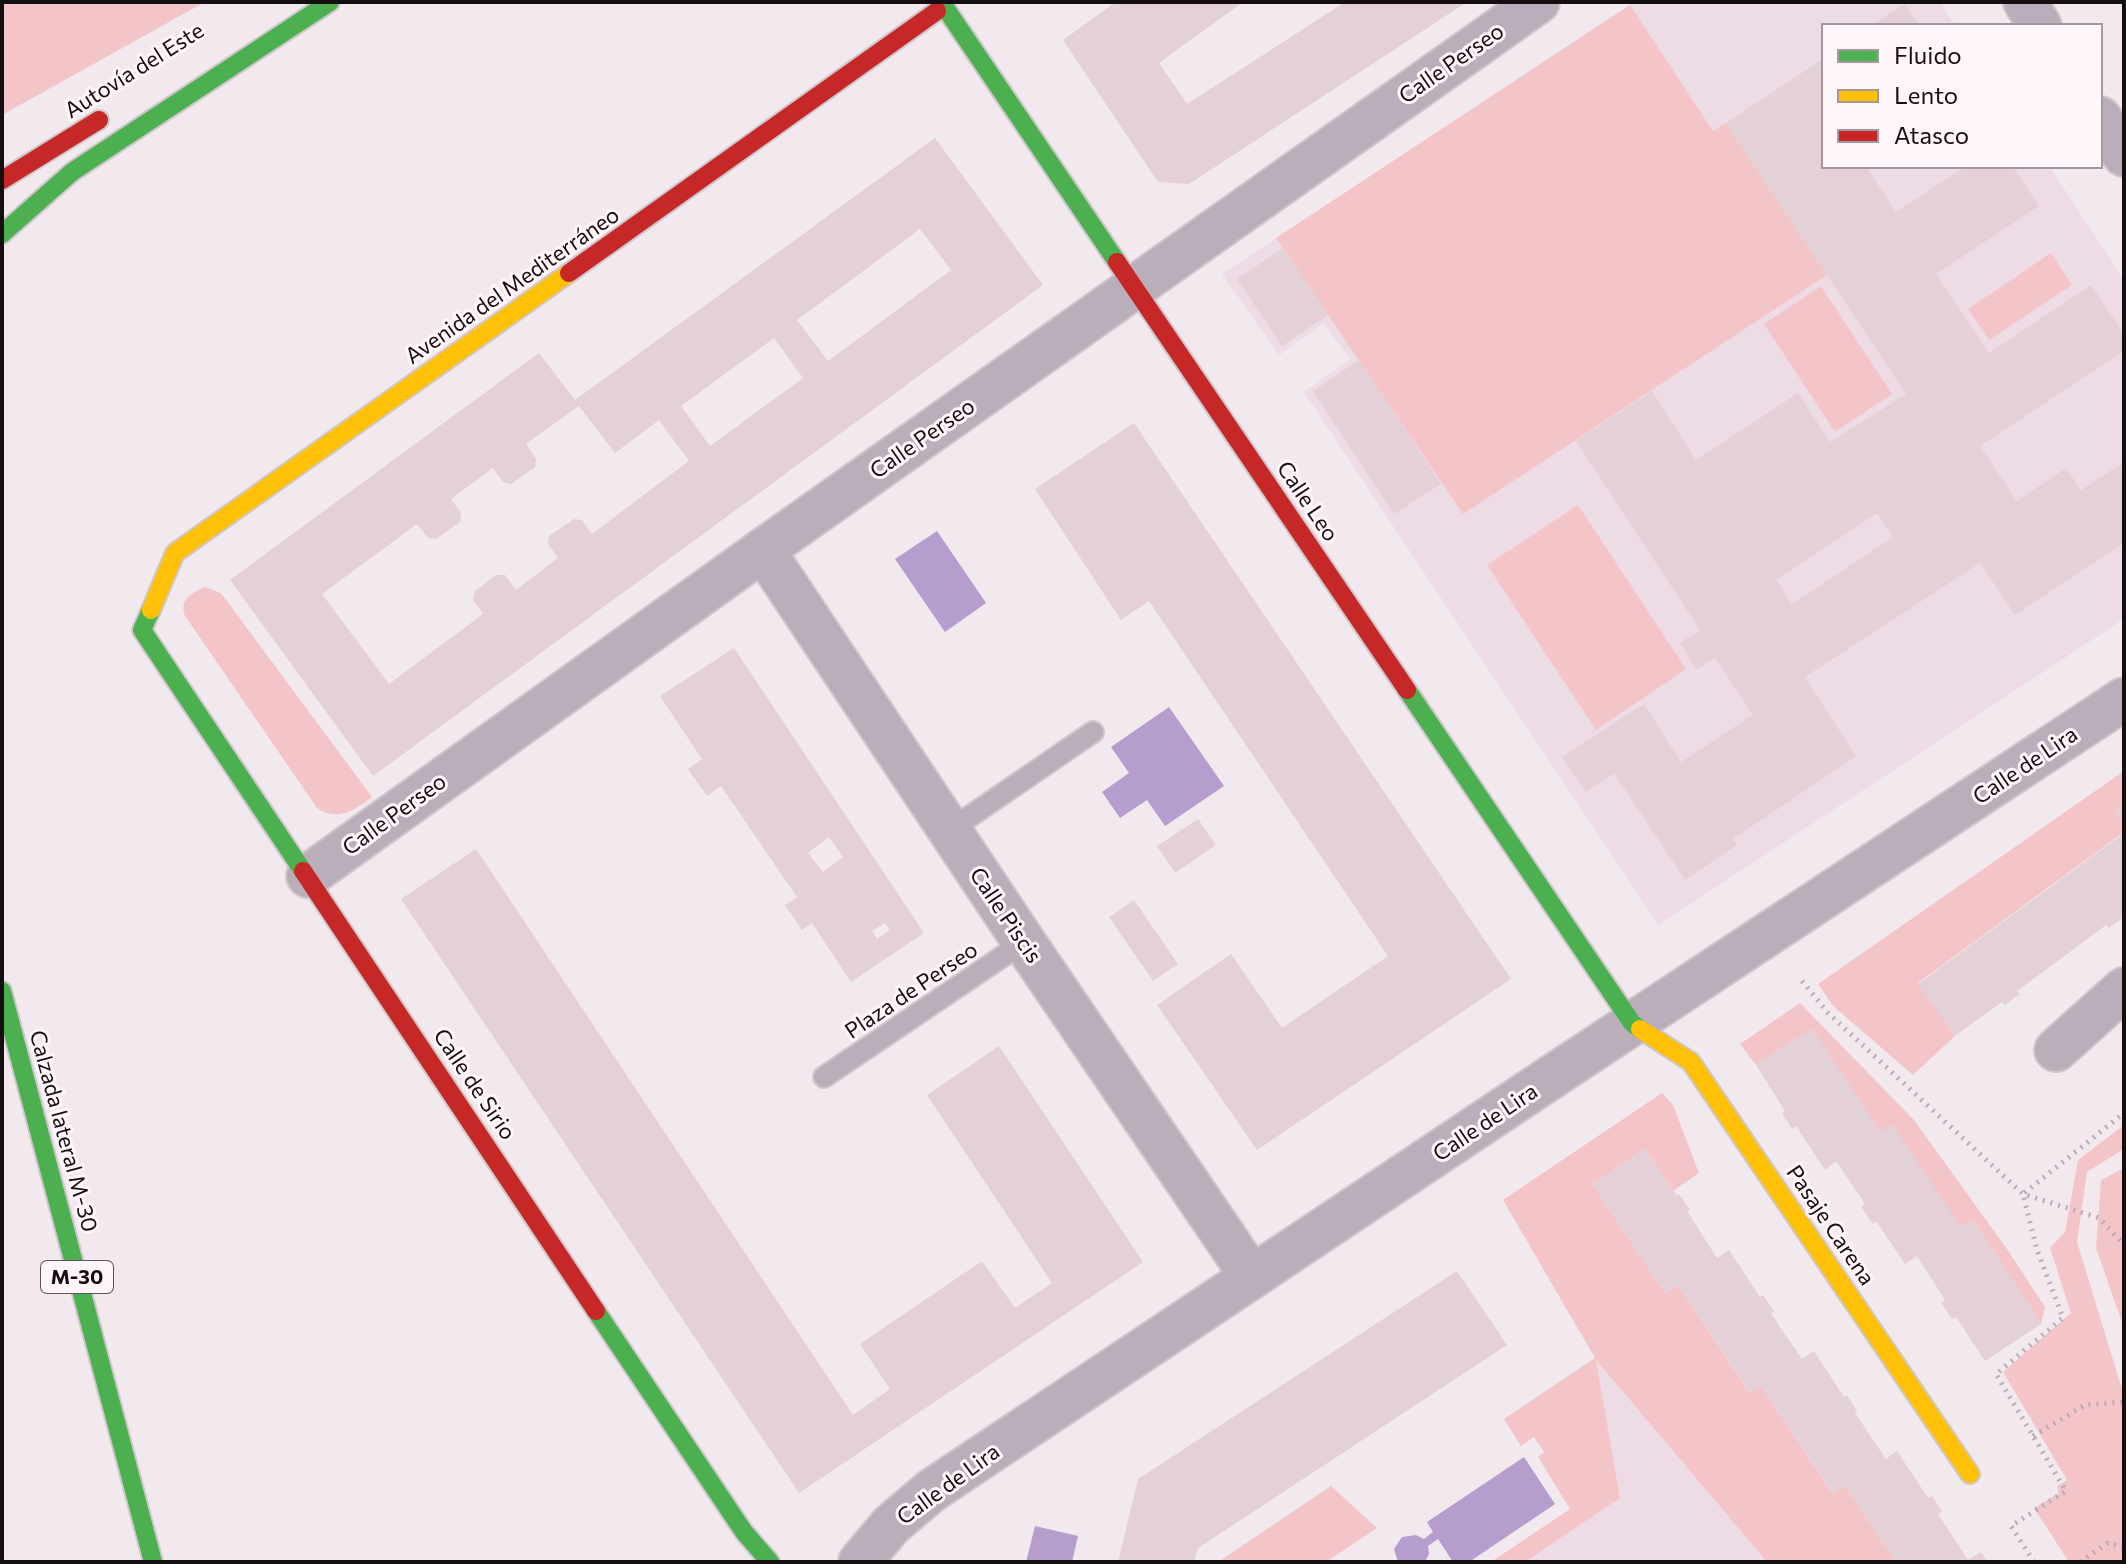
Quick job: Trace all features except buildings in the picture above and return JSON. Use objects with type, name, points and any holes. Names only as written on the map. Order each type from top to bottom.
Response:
[{"type":"main road","points":[[2,234],[72,172],[330,2]]},
{"type":"main road","name":"Calle Leo","points":[[944,6],[1632,1023]]},
{"type":"main road","name":"Avenida del Mediterráneo","points":[[142,630],[175,553],[944,6]]},
{"type":"main road","name":"Autovía del Este","points":[[2,180],[121,107]]},
{"type":"main road","name":"Calle de Sirio","points":[[142,630],[744,1532],[770,1562]]},
{"type":"main road","name":"Calzada lateral M-30","points":[[2,991],[153,1562]]},
{"type":"main road","name":"Pasaje Carena","points":[[1632,1023],[1691,1062],[1970,1474]]},
{"type":"street","name":"Calle Perseo","points":[[308,876],[1538,2]]},
{"type":"street","points":[[2102,121],[2124,155]]},
{"type":"street","name":"Calle Piscis","points":[[763,550],[1252,1277]]},
{"type":"street","name":"Calle de Lira","points":[[860,1562],[891,1525],[931,1491],[2124,699]]},
{"type":"street","points":[[2056,1050],[2124,989]]},
{"type":"lane","points":[[950,830],[1093,732]]},
{"type":"lane","name":"Plaza de Perseo","points":[[824,1077],[1024,942]]},
{"type":"path","points":[[1802,981],[1828,1013],[2023,1194],[2099,1218],[2124,1245]]},
{"type":"path","points":[[2023,1194],[2124,1113]]},
{"type":"path","points":[[2023,1194],[2037,1250],[2063,1318],[1996,1374],[2066,1491],[2011,1526],[2034,1562]]},
{"type":"path","points":[[2033,1436],[2085,1405],[2124,1402]]},
{"type":"path","points":[[2080,1562],[2108,1543],[2124,1547]]},
{"type":"shaded area","points":[[2,2],[205,2],[2,115]]},
{"type":"shaded area","points":[[1634,2],[1940,2],[1955,24],[1822,24],[1822,168],[2050,168],[2124,280],[2124,619],[1658,925],[1304,392],[1350,359],[1324,323],[1279,355],[1222,274]]},
{"type":"shaded area","points":[[1630,5],[1713,131],[1726,123],[1827,275],[1463,514],[1276,238]]},
{"type":"shaded area","points":[[2051,253],[2072,285],[1989,340],[1968,309]]},
{"type":"shaded area","points":[[1821,286],[1892,394],[1835,432],[1764,324]]},
{"type":"shaded area","points":[[1578,505],[1686,669],[1596,730],[1487,565]]},
{"type":"shaded area","points":[[937,531],[986,603],[945,632],[895,559]]},
{"type":"shaded area","points":[[205,587],[221,593],[372,797],[346,813],[332,814],[317,808],[185,616],[185,601]]},
{"type":"shaded area","points":[[1169,707],[1224,786],[1165,826],[1147,800],[1120,818],[1102,792],[1129,773],[1111,747]]},
{"type":"shaded area","points":[[2124,771],[2124,805],[2115,812],[2124,824],[2124,832],[1918,983],[1955,1036],[1913,1075],[1833,1006],[1818,984]]},
{"type":"shaded area","points":[[1800,1003],[1914,1120],[2045,1307],[2041,1324],[1973,1220],[1961,1227],[1880,1132],[1812,1029],[1756,1065],[1740,1044]]},
{"type":"shaded area","points":[[1662,1093],[1673,1105],[1699,1173],[1673,1191],[1645,1149],[1592,1184],[1665,1293],[1678,1285],[1749,1392],[1761,1386],[1832,1493],[1845,1485],[1896,1562],[1767,1562],[1596,1360],[1620,1498],[1525,1562],[1491,1562],[1570,1509],[1538,1457],[1544,1452],[1534,1437],[1521,1446],[1504,1419],[1595,1358],[1503,1200]]},
{"type":"shaded area","points":[[2124,1125],[2124,1149],[2087,1172],[2077,1242],[2121,1386],[2124,1385],[2124,1562],[2069,1562],[2034,1508],[2059,1493],[2057,1486],[2067,1480],[2003,1372],[2071,1313],[2050,1248],[2065,1232],[2078,1160]]},
{"type":"shaded area","points":[[2124,1168],[2124,1328],[2096,1248],[2101,1180]]},
{"type":"shaded area","points":[[1595,1359],[1767,1562],[1525,1562],[1620,1498]]},
{"type":"shaded area","points":[[1524,1457],[1555,1504],[1469,1562],[1453,1562],[1438,1539],[1428,1546],[1429,1554],[1425,1562],[1398,1562],[1394,1549],[1402,1537],[1416,1535],[1424,1539],[1433,1532],[1427,1522]]},
{"type":"shaded area","points":[[1331,1486],[1377,1528],[1326,1562],[1218,1562]]},
{"type":"shaded area","points":[[1035,1526],[1078,1536],[1072,1562],[1026,1562]]},
{"type":"traffic: fast","points":[[2,234],[72,172],[330,2]]},
{"type":"traffic: fast","points":[[937,11],[944,6],[1117,262]]},
{"type":"traffic: fast","points":[[151,610],[142,630],[303,871]]},
{"type":"traffic: fast","points":[[1407,690],[1632,1023],[1640,1029]]},
{"type":"traffic: fast","points":[[2,991],[153,1562]]},
{"type":"traffic: fast","points":[[596,1311],[744,1532],[770,1562]]},
{"type":"traffic: slow","points":[[151,610],[175,553],[569,273]]},
{"type":"traffic: slow","points":[[1640,1029],[1691,1062],[1970,1474]]},
{"type":"traffic: jam","points":[[569,273],[937,11]]},
{"type":"traffic: jam","points":[[2,180],[99,120]]},
{"type":"traffic: jam","points":[[1117,262],[1407,690]]},
{"type":"traffic: jam","points":[[303,871],[596,1311]]}]
